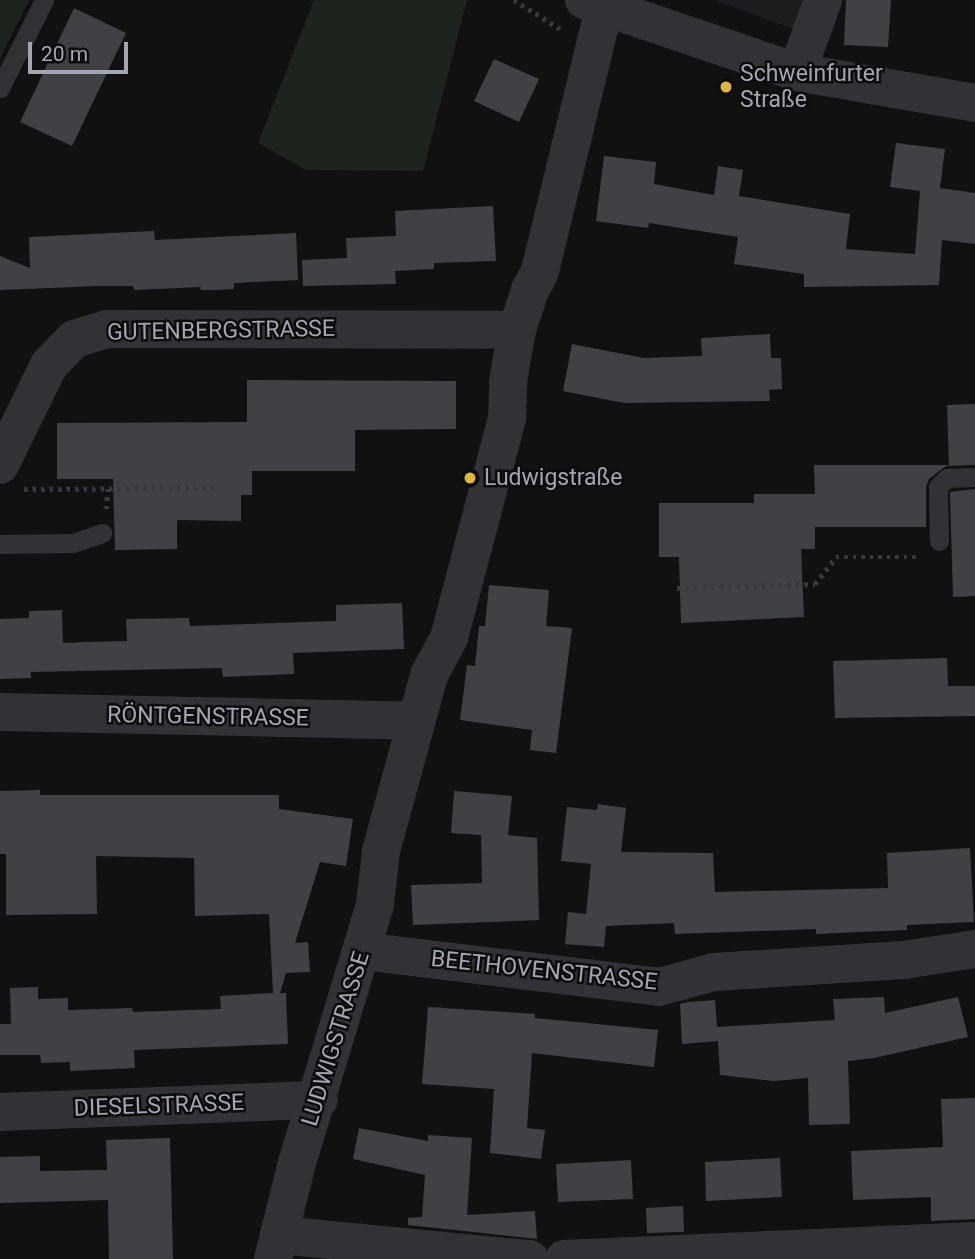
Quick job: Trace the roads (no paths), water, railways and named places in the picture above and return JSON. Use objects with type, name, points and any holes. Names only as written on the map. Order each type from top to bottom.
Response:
[{"type":"street","points":[[797,72],[823,0]]},
{"type":"street","points":[[594,4],[797,72],[975,103]]},
{"type":"street","name":"LUDWIGSTRASSE","points":[[276,1247],[298,1163],[319,1100],[375,904],[381,851],[416,721],[429,675],[449,638],[507,419],[508,381],[517,330],[530,290],[541,271],[594,4]]},
{"type":"street","name":"GUTENBERGSTRASSE","points":[[8,477],[49,365],[74,339],[107,329],[517,330]]},
{"type":"street","name":"RÖNTGENSTRASSE","points":[[0,712],[416,721]]},
{"type":"street","name":"BEETHOVENSTRASSE","points":[[362,951],[659,987],[714,972],[904,960],[975,949]]},
{"type":"street","name":"DIESELSTRASSE","points":[[0,1112],[319,1100]]},
{"type":"street","points":[[564,1259],[975,1241]]},
{"type":"street","points":[[276,1247],[530,1259]]},
{"type":"lane","points":[[0,88],[44,0]]},
{"type":"lane","points":[[939,541],[938,488],[947,478],[975,477]]},
{"type":"lane","points":[[0,544],[73,543],[102,533]]},
{"type":"place","name":"Schweinfurter Straße","points":[[726,87]]},
{"type":"place","name":"Ludwigstraße","points":[[470,478]]}]
